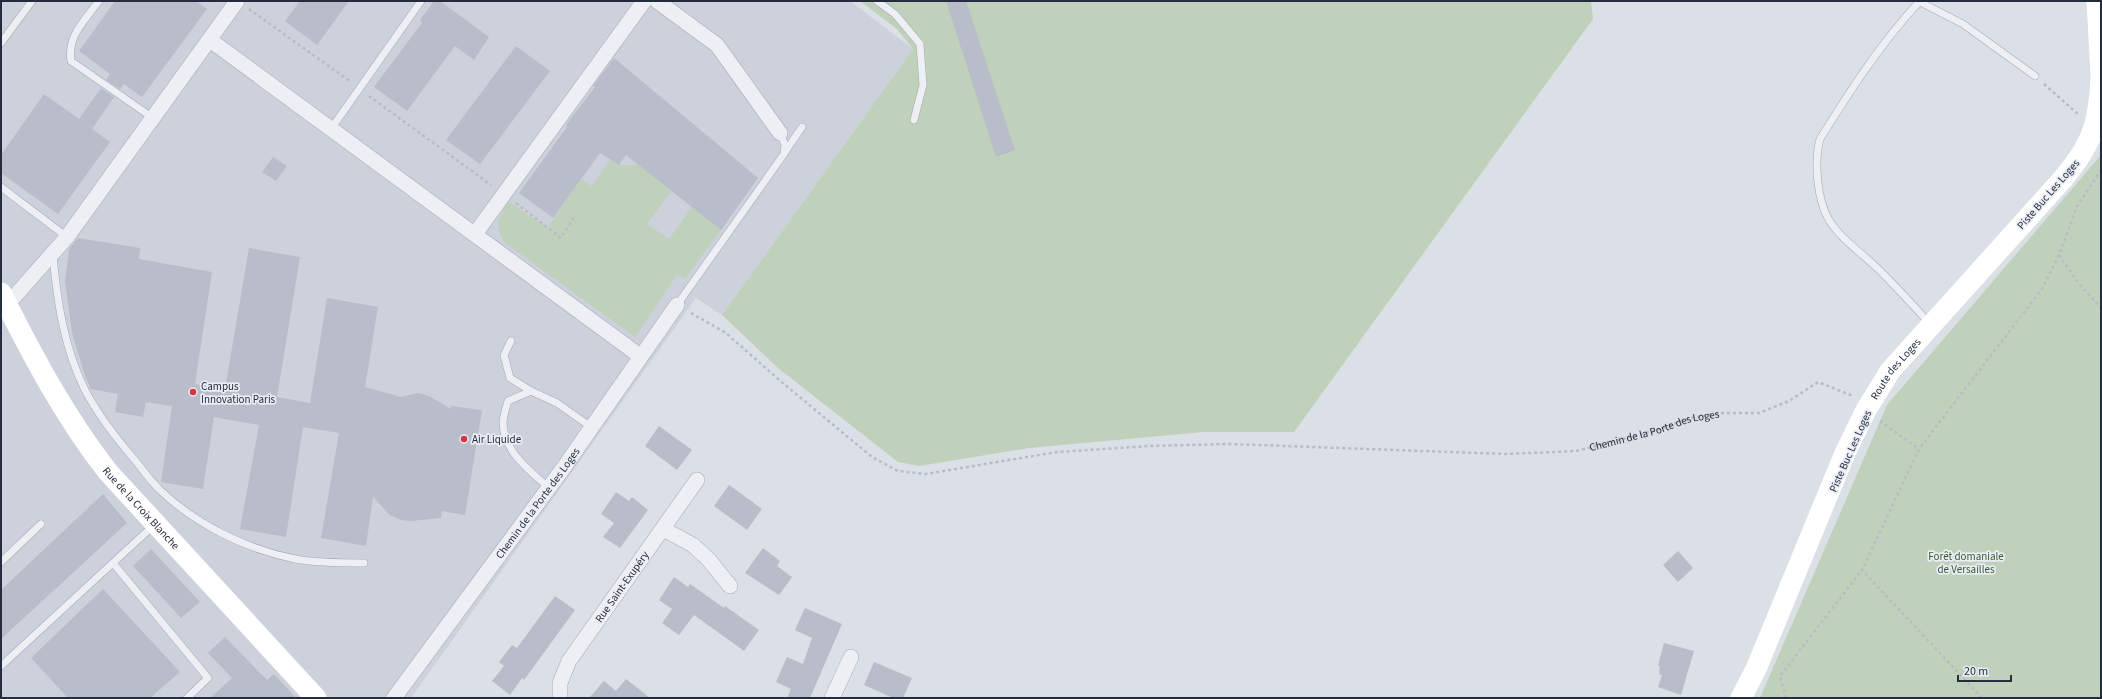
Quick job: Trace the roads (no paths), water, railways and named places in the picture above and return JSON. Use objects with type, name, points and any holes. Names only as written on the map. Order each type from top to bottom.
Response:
[{"type":"street","points":[[475,234],[644,1]]},
{"type":"street","points":[[657,1],[717,45],[780,133]]},
{"type":"street","points":[[2098,1],[2101,74]]},
{"type":"street","points":[[3,303],[67,237],[210,40],[240,3]]},
{"type":"street","points":[[210,40],[640,356]]},
{"type":"street","name":"Route des Loges","points":[[1741,698],[1756,669],[1845,453],[1866,410],[1890,371],[1930,324],[2070,171],[2084,152],[2095,129],[2100,105],[2101,77]]},
{"type":"street","name":"Rue de la Croix Blanche","points":[[3,303],[48,383],[89,447],[108,472],[316,698]]},
{"type":"street","name":"Chemin de la Porte des Loges","points":[[394,698],[549,488],[677,305]]},
{"type":"street","name":"Rue Saint-Exupéry","points":[[560,698],[560,683],[569,661],[697,480]]},
{"type":"street","points":[[663,529],[693,545],[709,560],[730,586]]},
{"type":"street","points":[[832,698],[851,657]]},
{"type":"lane","points":[[1,43],[32,1]]},
{"type":"lane","points":[[98,1],[73,36],[69,49],[71,61],[153,118]]},
{"type":"lane","points":[[331,129],[421,1]]},
{"type":"lane","points":[[877,1],[895,14],[920,44],[923,85],[914,120]]},
{"type":"lane","points":[[1930,324],[1898,289],[1840,234],[1829,220],[1823,205],[1816,166],[1816,152],[1820,139],[1875,54],[1895,28],[1919,2],[1963,24],[2035,76]]},
{"type":"lane","points":[[677,305],[802,127]]},
{"type":"lane","points":[[780,133],[785,145],[784,154]]},
{"type":"lane","points":[[1,188],[67,237]]},
{"type":"lane","points":[[53,253],[57,297],[66,338],[85,389],[119,441],[160,490],[190,515],[231,537],[266,551],[295,559],[316,562],[364,563]]},
{"type":"lane","points":[[511,341],[504,356],[510,378],[531,391],[557,403],[591,427]]},
{"type":"lane","points":[[531,391],[508,401],[503,423],[510,449],[524,466],[549,488]]},
{"type":"lane","points":[[1,562],[41,524]]},
{"type":"lane","points":[[1,666],[155,524]]},
{"type":"lane","points":[[113,563],[208,678],[187,698]]},
{"type":"place","name":"Campus Innovation Paris","points":[[193,392]]},
{"type":"place","name":"Air Liquide","points":[[464,439]]},
{"type":"park label","name":"Forêt domaniale de Versailles","points":[[1966,562]]}]
